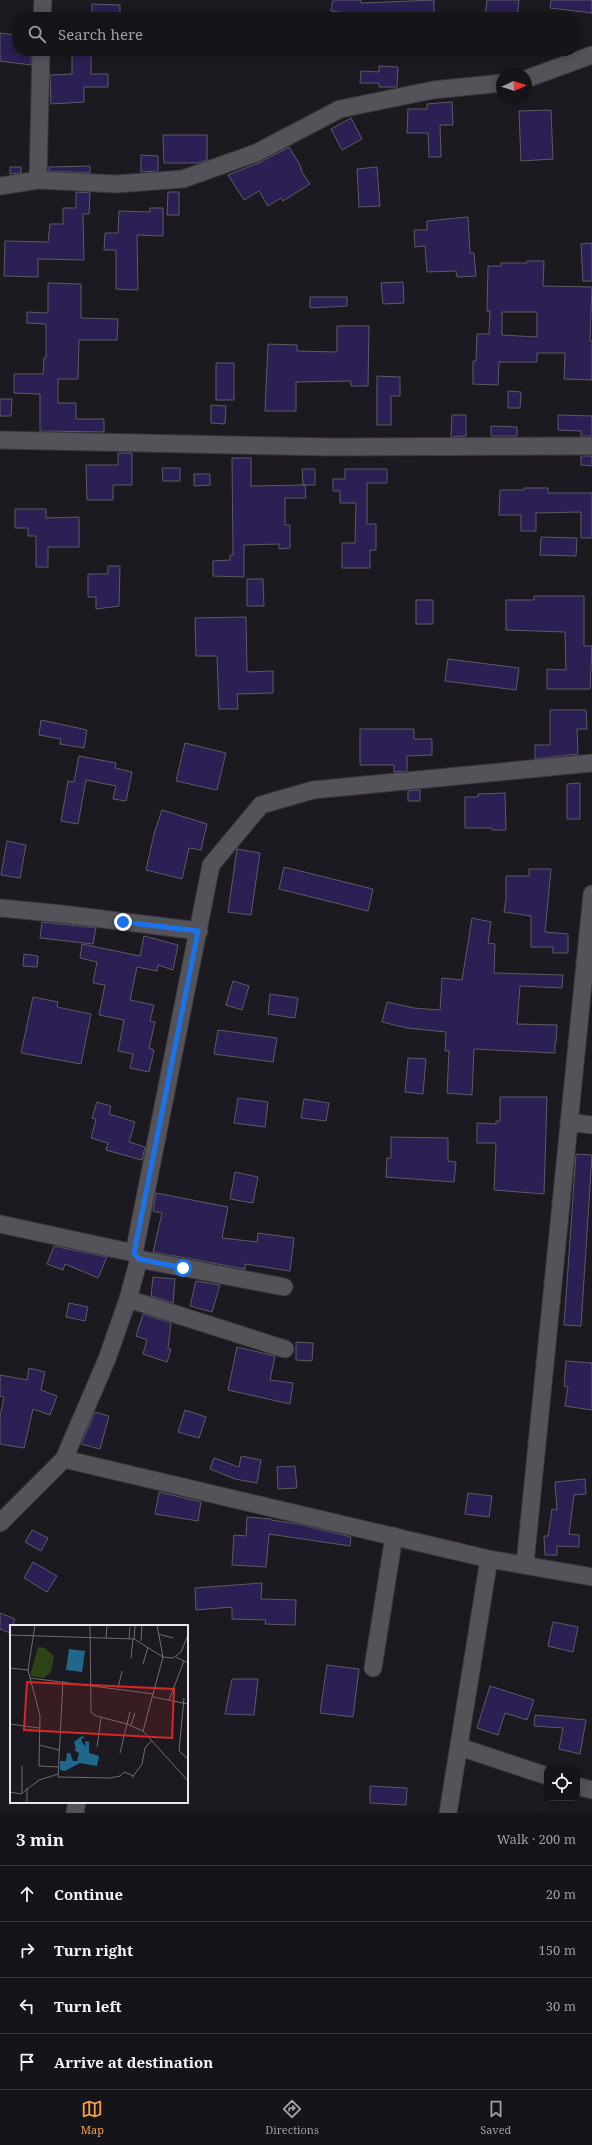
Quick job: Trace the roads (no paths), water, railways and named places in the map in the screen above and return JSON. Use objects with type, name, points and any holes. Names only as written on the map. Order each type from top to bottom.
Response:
[{"type":"street","points":[[42,12],[43,0]]},
{"type":"street","points":[[532,77],[592,55]]},
{"type":"street","points":[[38,180],[41,56]]},
{"type":"street","points":[[0,186],[38,180],[116,184],[183,179],[256,153],[340,109],[434,90],[496,84]]},
{"type":"street","points":[[0,440],[330,447],[592,446]]},
{"type":"street","points":[[0,1523],[64,1459],[107,1359],[128,1299],[211,865],[261,805],[313,790],[592,763]]},
{"type":"street","points":[[525,1564],[592,894]]},
{"type":"street","points":[[0,908],[198,931]]},
{"type":"street","points":[[569,1122],[592,1125]]},
{"type":"street","points":[[0,1224],[137,1256],[284,1287]]},
{"type":"street","points":[[128,1299],[285,1349]]},
{"type":"street","points":[[64,1459],[489,1558],[592,1577]]},
{"type":"street","points":[[373,1668],[394,1536]]},
{"type":"street","points":[[448,1813],[460,1747],[489,1558]]},
{"type":"street","points":[[460,1747],[544,1775]]},
{"type":"street","points":[[580,1787],[592,1790]]},
{"type":"street","points":[[75,1813],[77,1803]]}]
